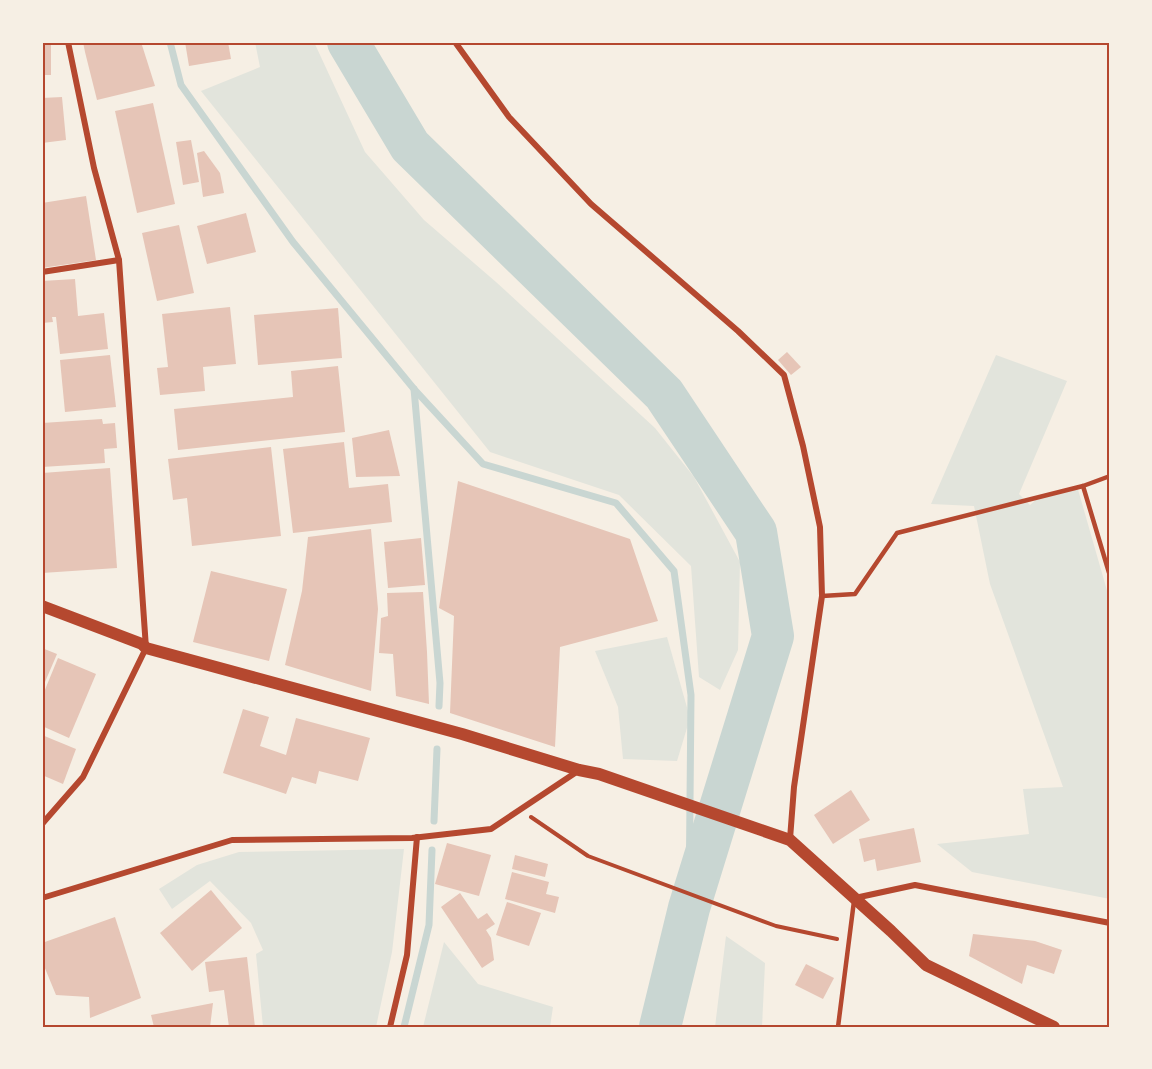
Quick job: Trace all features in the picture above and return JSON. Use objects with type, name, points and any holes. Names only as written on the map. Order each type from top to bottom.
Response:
[{"type":"main road","points":[[42,606],[142,644],[146,648],[462,734],[599,774],[790,840],[926,964],[1054,1027]]},
{"type":"street","points":[[42,824],[83,777],[146,648],[119,260],[94,168],[68,42]]},
{"type":"street","points":[[455,42],[509,117],[591,204],[738,331],[784,375],[803,446],[820,526],[822,596],[794,787],[790,840]]},
{"type":"street","points":[[42,272],[119,260]]},
{"type":"street","points":[[42,898],[232,840],[417,837],[491,829],[579,770]]},
{"type":"street","points":[[390,1027],[406,955],[417,837]]},
{"type":"street","points":[[855,898],[915,885],[1110,923]]},
{"type":"lane","points":[[822,596],[855,594],[897,533],[1083,486],[1110,476]]},
{"type":"lane","points":[[1083,486],[1110,576]]},
{"type":"lane","points":[[838,1027],[855,898]]},
{"type":"path","points":[[521,810],[588,856],[776,926],[849,942]]},
{"type":"shaded area","points":[[255,42],[314,42],[365,152],[424,220],[496,282],[655,428],[694,477],[740,562],[738,650],[720,690],[699,677],[691,566],[619,495],[490,452],[201,91],[260,67]]},
{"type":"shaded area","points":[[996,355],[1067,381],[1019,494],[1030,505],[1040,496],[1077,486],[1110,601],[1110,899],[972,872],[937,844],[1029,834],[1023,789],[1063,787],[990,584],[974,506],[931,504]]},
{"type":"shaded area","points":[[667,637],[690,718],[677,761],[623,759],[618,707],[595,651]]},
{"type":"shaded area","points":[[404,849],[392,952],[376,1027],[263,1027],[256,954],[263,950],[251,923],[210,881],[172,909],[159,889],[197,865],[239,852]]},
{"type":"shaded area","points":[[726,936],[765,963],[762,1027],[715,1027]]},
{"type":"shaded area","points":[[444,942],[478,984],[553,1007],[550,1027],[423,1027]]},
{"type":"building","points":[[42,42],[51,42],[51,75],[42,75]]},
{"type":"building","points":[[83,42],[141,42],[155,86],[97,100]]},
{"type":"building","points":[[185,42],[228,42],[231,59],[189,66]]},
{"type":"building","points":[[62,97],[66,140],[42,143],[42,98]]},
{"type":"building","points":[[153,103],[175,204],[137,213],[115,111]]},
{"type":"building","points":[[191,140],[199,182],[183,185],[176,142]]},
{"type":"building","points":[[204,151],[220,173],[224,193],[203,197],[197,153]]},
{"type":"building","points":[[86,196],[96,260],[42,268],[42,203]]},
{"type":"building","points":[[246,213],[256,252],[207,264],[197,226]]},
{"type":"building","points":[[179,225],[194,293],[157,301],[142,233]]},
{"type":"building","points":[[75,279],[78,316],[104,313],[108,349],[60,354],[56,317],[52,317],[53,322],[42,323],[42,281]]},
{"type":"building","points":[[230,307],[236,364],[203,367],[205,391],[160,395],[157,368],[168,367],[162,314]]},
{"type":"building","points":[[338,308],[342,358],[258,365],[254,315]]},
{"type":"building","points":[[787,352],[801,367],[791,375],[778,360]]},
{"type":"building","points":[[110,355],[116,407],[65,412],[60,360]]},
{"type":"building","points":[[338,366],[345,432],[178,450],[174,409],[293,397],[291,371]]},
{"type":"building","points":[[102,419],[103,424],[115,423],[117,448],[104,449],[105,463],[42,467],[42,423]]},
{"type":"building","points":[[389,430],[400,476],[356,477],[352,438]]},
{"type":"building","points":[[344,442],[349,488],[388,484],[392,522],[293,533],[283,449]]},
{"type":"building","points":[[271,447],[281,536],[192,546],[187,498],[173,500],[168,459]]},
{"type":"building","points":[[110,468],[117,568],[42,573],[42,473]]},
{"type":"building","points":[[458,481],[630,539],[658,621],[560,647],[555,747],[450,713],[454,616],[439,608]]},
{"type":"building","points":[[371,529],[378,609],[371,691],[285,665],[302,591],[308,537]]},
{"type":"building","points":[[421,538],[425,585],[388,588],[384,542]]},
{"type":"building","points":[[211,571],[287,589],[269,661],[193,642]]},
{"type":"building","points":[[423,592],[429,704],[396,696],[393,654],[379,653],[381,618],[388,616],[387,593]]},
{"type":"building","points":[[42,648],[57,654],[42,689]]},
{"type":"building","points":[[58,658],[96,674],[69,738],[42,726],[42,697]]},
{"type":"building","points":[[243,709],[269,717],[260,746],[286,755],[296,718],[370,738],[358,781],[319,771],[316,784],[292,777],[286,794],[223,773]]},
{"type":"building","points":[[42,735],[76,749],[63,784],[42,775]]},
{"type":"building","points":[[851,790],[870,820],[833,844],[814,815]]},
{"type":"building","points":[[914,828],[921,862],[877,871],[875,859],[864,862],[859,839]]},
{"type":"building","points":[[447,843],[491,855],[479,896],[435,884]]},
{"type":"building","points":[[515,855],[548,864],[545,877],[512,869]]},
{"type":"building","points":[[512,872],[549,882],[546,894],[559,897],[555,913],[505,899]]},
{"type":"building","points":[[211,890],[242,928],[192,971],[160,933]]},
{"type":"building","points":[[460,893],[478,919],[487,913],[495,924],[486,930],[491,938],[494,960],[482,968],[441,907]]},
{"type":"building","points":[[507,902],[541,913],[529,946],[496,935]]},
{"type":"building","points":[[115,917],[141,998],[90,1018],[89,997],[56,995],[42,961],[42,943]]},
{"type":"building","points":[[973,934],[1035,941],[1062,950],[1054,974],[1027,965],[1022,984],[969,956]]},
{"type":"building","points":[[247,957],[255,1027],[229,1027],[224,990],[209,992],[205,962]]},
{"type":"building","points":[[806,964],[834,978],[823,999],[795,985]]},
{"type":"building","points":[[213,1003],[210,1027],[154,1027],[151,1015]]},
{"type":"waterway","points":[[170,42],[181,85],[293,242],[414,389],[483,464],[616,503],[674,571],[691,695],[689,908]]},
{"type":"waterway","points":[[348,42],[410,146],[664,394],[756,532],[773,636],[689,908],[660,1027]]},
{"type":"waterway","points":[[414,389],[440,683],[439,706]]},
{"type":"waterway","points":[[434,821],[437,749]]},
{"type":"waterway","points":[[404,1027],[429,925],[432,850]]}]
